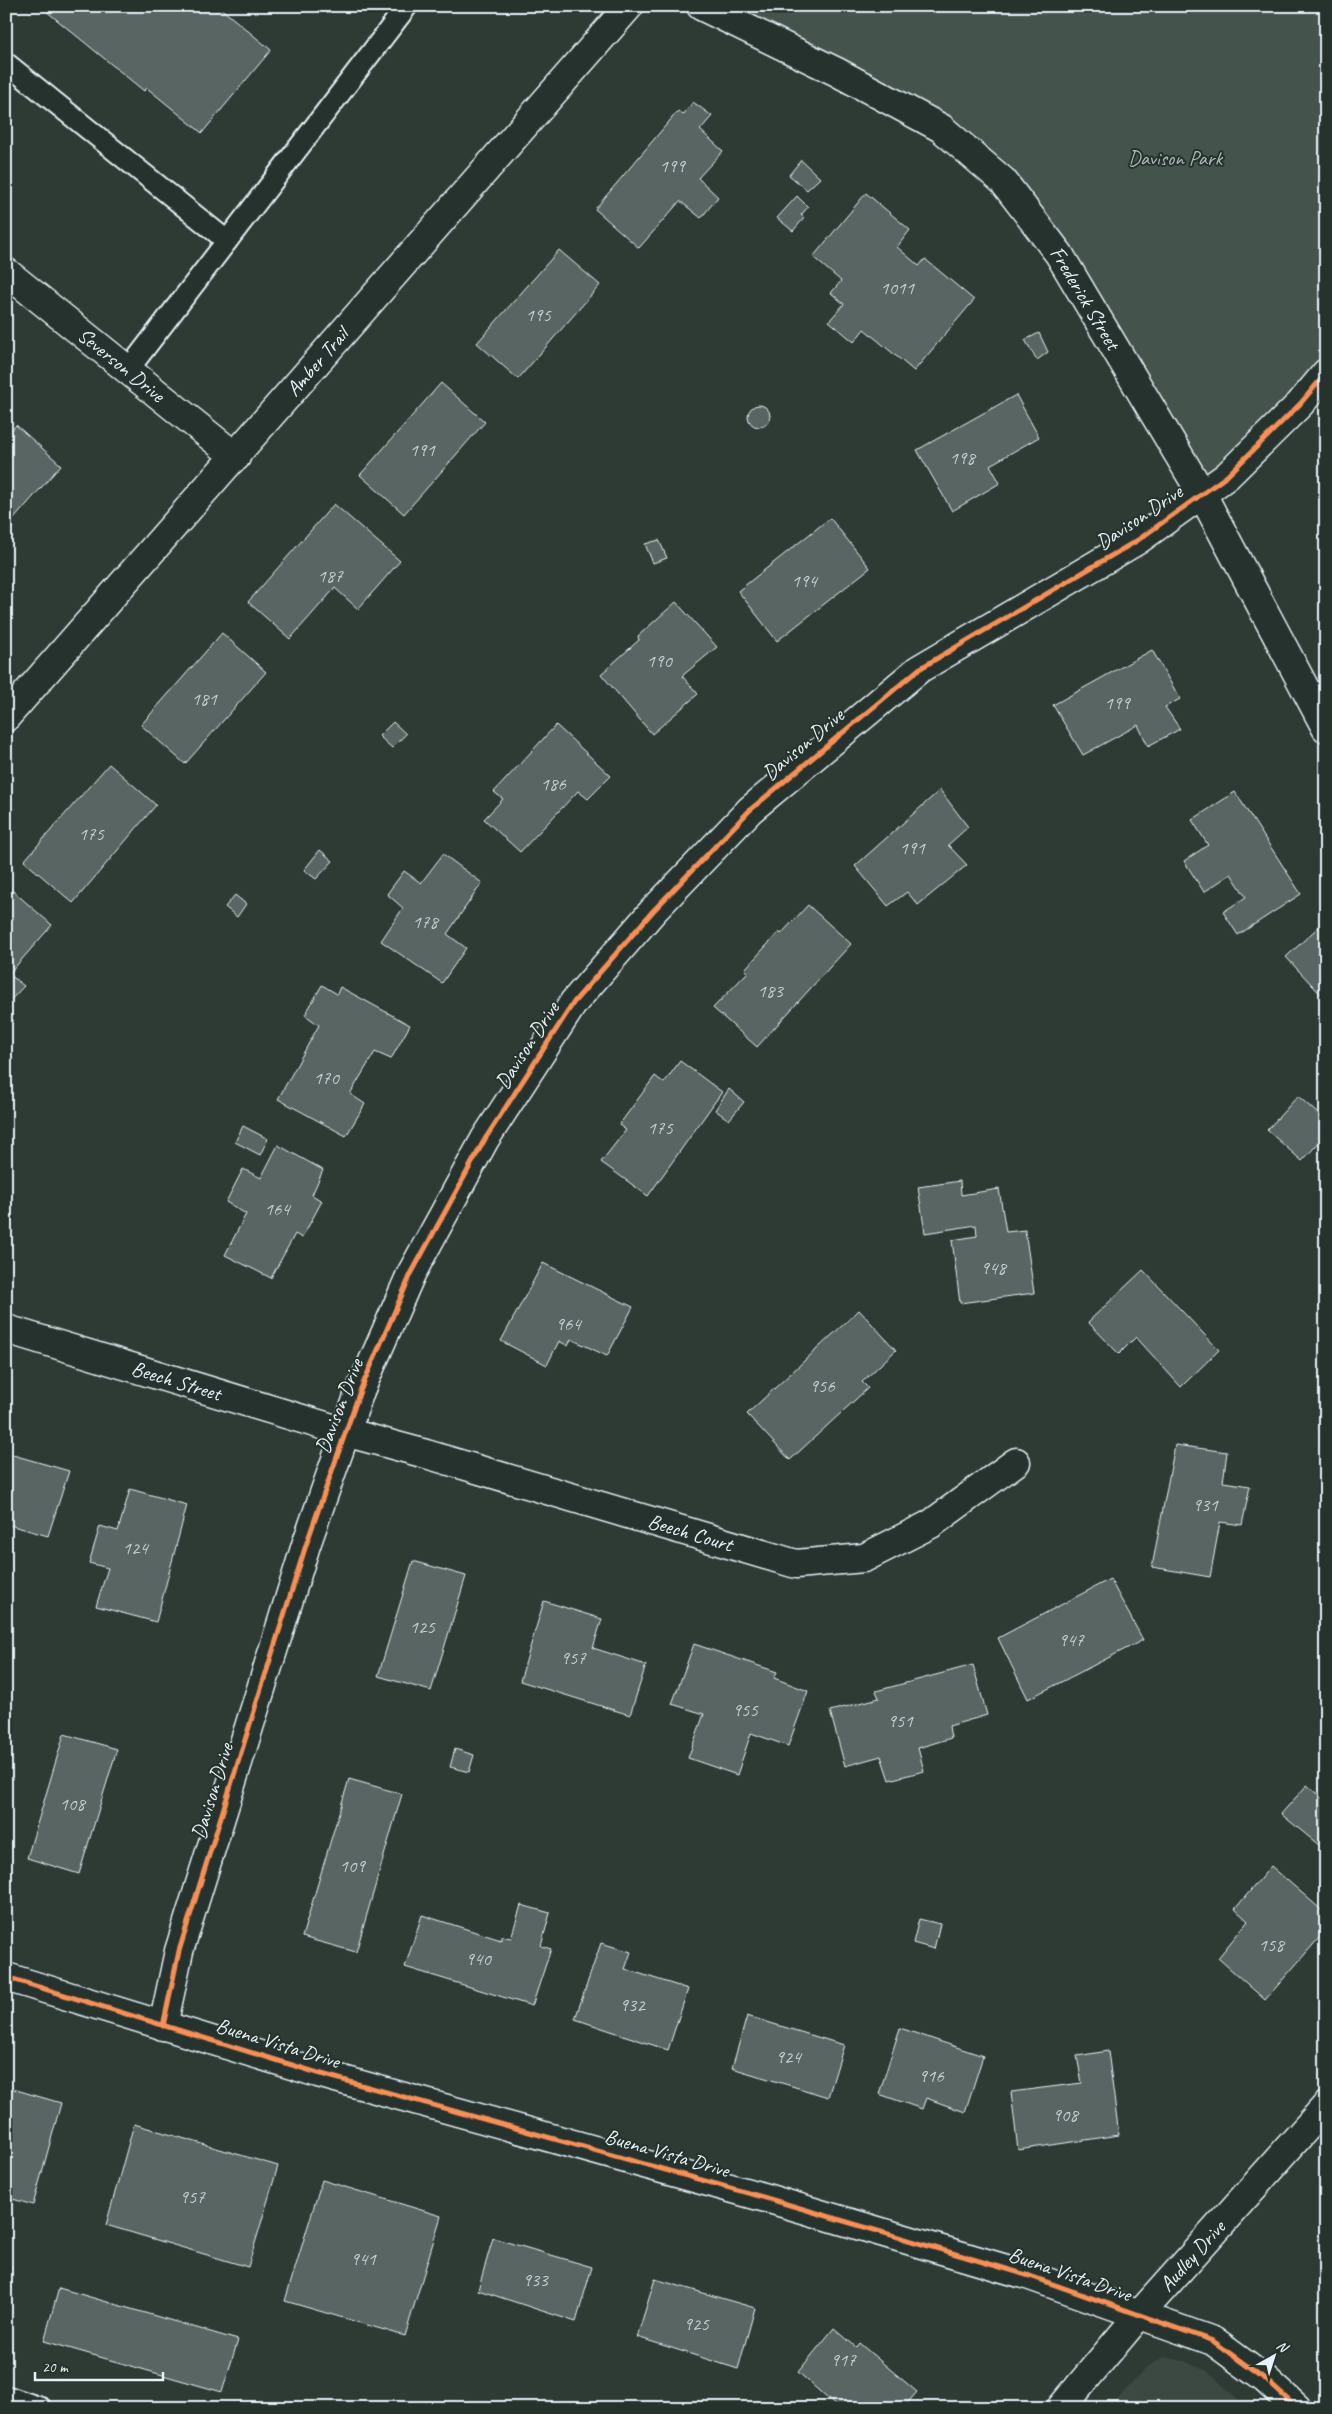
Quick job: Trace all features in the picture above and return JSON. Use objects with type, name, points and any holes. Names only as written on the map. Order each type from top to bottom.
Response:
[{"type":"street","name":"Amber Trail","points":[[6,717],[236,457],[629,6]]},
{"type":"street","name":"Frederick Street","points":[[701,6],[838,72],[940,128],[1003,182],[1059,254],[1202,494],[1326,728]]},
{"type":"street","name":"Severson Drive","points":[[6,272],[236,457]]},
{"type":"street","name":"Davison Drive","points":[[163,2026],[179,1951],[306,1545],[360,1390],[412,1274],[485,1138],[574,1002],[653,911],[750,810],[919,669],[1138,540],[1227,476],[1300,404],[1326,373]]},
{"type":"street","name":"Beech Street","points":[[6,1330],[345,1432]]},
{"type":"street","name":"Beech Court","points":[[345,1432],[436,1457],[796,1564],[864,1558],[931,1524],[1016,1462]]},
{"type":"street","name":"Buena Vista Drive","points":[[6,1977],[318,2073],[776,2200],[1030,2276],[1213,2342],[1265,2380],[1297,2408]]},
{"type":"street","name":"Audley Drive","points":[[1061,2408],[1139,2315],[1326,2106]]},
{"type":"lane","points":[[128,370],[408,6]]},
{"type":"lane","points":[[6,63],[227,241]]},
{"type":"lane","points":[[6,2396],[41,2408]]},
{"type":"shaded area","points":[[1164,2357],[1184,2361],[1207,2371],[1248,2408],[1109,2408],[1147,2367]]},
{"type":"green space","name":"Davison Park","points":[[701,6],[1326,6],[1326,373],[1202,494],[1059,254],[941,128]]},
{"type":"building","points":[[40,6],[218,6],[271,50],[202,133],[147,88],[144,91]]},
{"type":"building","points":[[693,102],[712,116],[700,130],[723,151],[698,178],[718,197],[701,218],[680,201],[639,248],[595,209],[678,111],[683,115]]},
{"type":"building","points":[[801,160],[820,178],[807,190],[789,175]]},
{"type":"building","points":[[866,193],[910,230],[897,247],[919,266],[925,259],[974,300],[914,371],[864,329],[854,342],[829,321],[844,304],[831,293],[841,281],[813,257]]},
{"type":"building","points":[[797,196],[808,207],[801,215],[804,218],[793,231],[777,218]]},
{"type":"building","points":[[559,250],[600,285],[518,379],[477,343]]},
{"type":"building","points":[[1039,333],[1048,352],[1037,360],[1025,340]]},
{"type":"building","points":[[441,383],[485,422],[404,514],[360,475]]},
{"type":"building","points":[[1016,395],[1039,437],[990,465],[1000,483],[952,511],[917,450]]},
{"type":"building","points":[[759,405],[767,408],[770,416],[767,424],[759,427],[751,424],[748,416],[751,408]]},
{"type":"building","points":[[16,425],[61,465],[6,528],[6,437]]},
{"type":"building","points":[[334,504],[400,561],[358,609],[335,588],[290,639],[248,602]]},
{"type":"building","points":[[830,518],[870,568],[777,641],[738,591]]},
{"type":"building","points":[[659,540],[667,558],[653,563],[645,544]]},
{"type":"building","points":[[676,602],[717,647],[682,676],[698,694],[652,734],[601,674],[639,640],[638,636]]},
{"type":"building","points":[[222,633],[266,672],[185,764],[141,725]]},
{"type":"building","points":[[1152,650],[1180,699],[1165,707],[1180,729],[1148,746],[1138,725],[1083,755],[1053,705]]},
{"type":"building","points":[[393,722],[406,734],[392,748],[379,736]]},
{"type":"building","points":[[556,725],[611,776],[588,799],[578,791],[520,852],[484,819],[503,799],[494,792]]},
{"type":"building","points":[[109,764],[156,805],[73,903],[24,861]]},
{"type":"building","points":[[940,790],[968,827],[948,845],[967,865],[918,905],[907,892],[888,906],[855,866]]},
{"type":"building","points":[[1235,792],[1301,894],[1238,935],[1223,912],[1246,897],[1231,874],[1204,892],[1184,861],[1208,845],[1192,820]]},
{"type":"building","points":[[320,850],[333,861],[316,879],[304,870]]},
{"type":"building","points":[[443,854],[482,883],[447,934],[466,948],[442,983],[381,941],[403,908],[387,894],[404,871],[421,883]]},
{"type":"building","points":[[6,885],[52,925],[9,974],[24,986],[6,1005]]},
{"type":"building","points":[[235,895],[246,904],[237,917],[225,907]]},
{"type":"building","points":[[808,905],[851,944],[757,1047],[713,1008],[748,972],[745,969],[779,932],[781,934]]},
{"type":"building","points":[[1326,920],[1326,1000],[1286,957]]},
{"type":"building","points":[[322,985],[337,994],[340,987],[410,1025],[391,1059],[375,1052],[350,1094],[365,1104],[346,1136],[278,1099],[319,1025],[305,1015]]},
{"type":"building","points":[[680,1061],[722,1092],[648,1196],[601,1162],[626,1130],[619,1125],[655,1076],[664,1083]]},
{"type":"building","points":[[729,1089],[744,1102],[729,1120],[715,1110]]},
{"type":"building","points":[[1298,1096],[1326,1121],[1326,1135],[1302,1161],[1267,1130]]},
{"type":"building","points":[[243,1126],[268,1139],[260,1155],[235,1142]]},
{"type":"building","points":[[278,1145],[323,1170],[312,1195],[322,1201],[302,1238],[295,1234],[271,1278],[225,1255],[246,1214],[226,1202],[243,1169],[261,1178]]},
{"type":"building","points":[[960,1181],[961,1195],[999,1189],[1006,1232],[1025,1230],[1034,1293],[960,1303],[952,1240],[977,1236],[976,1225],[925,1233],[918,1187]]},
{"type":"building","points":[[543,1263],[633,1307],[607,1356],[571,1339],[568,1346],[559,1341],[547,1365],[501,1341]]},
{"type":"building","points":[[1143,1270],[1219,1350],[1181,1387],[1136,1337],[1119,1354],[1088,1322]]},
{"type":"building","points":[[859,1310],[896,1350],[862,1382],[868,1388],[790,1460],[747,1414]]},
{"type":"building","points":[[1175,1445],[1227,1452],[1223,1482],[1250,1486],[1242,1525],[1220,1522],[1210,1577],[1152,1567]]},
{"type":"building","points":[[6,1453],[69,1471],[48,1536],[6,1524]]},
{"type":"building","points":[[130,1489],[187,1505],[156,1622],[96,1606],[108,1568],[89,1563],[100,1526],[118,1531]]},
{"type":"building","points":[[413,1561],[466,1576],[431,1691],[378,1676]]},
{"type":"building","points":[[1110,1579],[1143,1640],[1028,1699],[998,1638]]},
{"type":"building","points":[[544,1601],[602,1619],[593,1648],[646,1665],[630,1715],[520,1681]]},
{"type":"building","points":[[694,1644],[777,1672],[774,1678],[808,1691],[788,1746],[751,1733],[737,1775],[688,1758],[704,1714],[672,1704]]},
{"type":"building","points":[[973,1665],[987,1715],[949,1726],[951,1738],[918,1748],[924,1771],[889,1780],[881,1756],[845,1766],[830,1711],[879,1698],[876,1691]]},
{"type":"building","points":[[64,1734],[117,1749],[79,1874],[27,1858]]},
{"type":"building","points":[[455,1749],[474,1755],[469,1772],[450,1767]]},
{"type":"building","points":[[349,1779],[402,1794],[356,1952],[302,1937]]},
{"type":"building","points":[[1307,1785],[1326,1802],[1326,1843],[1320,1846],[1281,1814]]},
{"type":"building","points":[[1271,1866],[1326,1914],[1326,1930],[1265,2000],[1218,1958],[1248,1921],[1235,1909]]},
{"type":"building","points":[[521,1905],[550,1913],[541,1946],[551,1949],[532,2006],[405,1967],[422,1915],[501,1940],[501,1936],[511,1938]]},
{"type":"building","points":[[919,1919],[940,1924],[934,1949],[913,1943]]},
{"type":"building","points":[[601,1943],[631,1952],[625,1969],[688,1989],[668,2050],[575,2019]]},
{"type":"building","points":[[747,2016],[844,2045],[828,2097],[732,2068]]},
{"type":"building","points":[[900,2028],[983,2056],[965,2112],[926,2098],[922,2109],[879,2094]]},
{"type":"building","points":[[1108,2051],[1119,2135],[1018,2150],[1011,2092],[1082,2083],[1077,2056]]},
{"type":"building","points":[[6,2087],[61,2103],[33,2205],[6,2197]]},
{"type":"building","points":[[134,2124],[278,2166],[248,2267],[106,2225]]},
{"type":"building","points":[[322,2180],[441,2216],[405,2336],[285,2301]]},
{"type":"building","points":[[493,2238],[592,2267],[576,2322],[478,2290]]},
{"type":"building","points":[[6,2265],[12,2266],[6,2285]]},
{"type":"building","points":[[655,2279],[755,2308],[738,2369],[637,2337]]},
{"type":"building","points":[[59,2288],[238,2340],[222,2392],[44,2341]]},
{"type":"building","points":[[834,2328],[856,2347],[859,2343],[917,2392],[903,2408],[838,2408],[798,2372]]},
{"type":"cycle path","points":[[163,2026],[179,1951],[306,1545],[360,1391],[411,1274],[485,1139],[574,1002],[653,911],[750,810],[919,669],[1138,540],[1227,476],[1300,404],[1326,373]]},
{"type":"cycle path","points":[[6,1977],[318,2073],[766,2198],[1030,2276],[1213,2341],[1265,2379],[1297,2408]]}]
